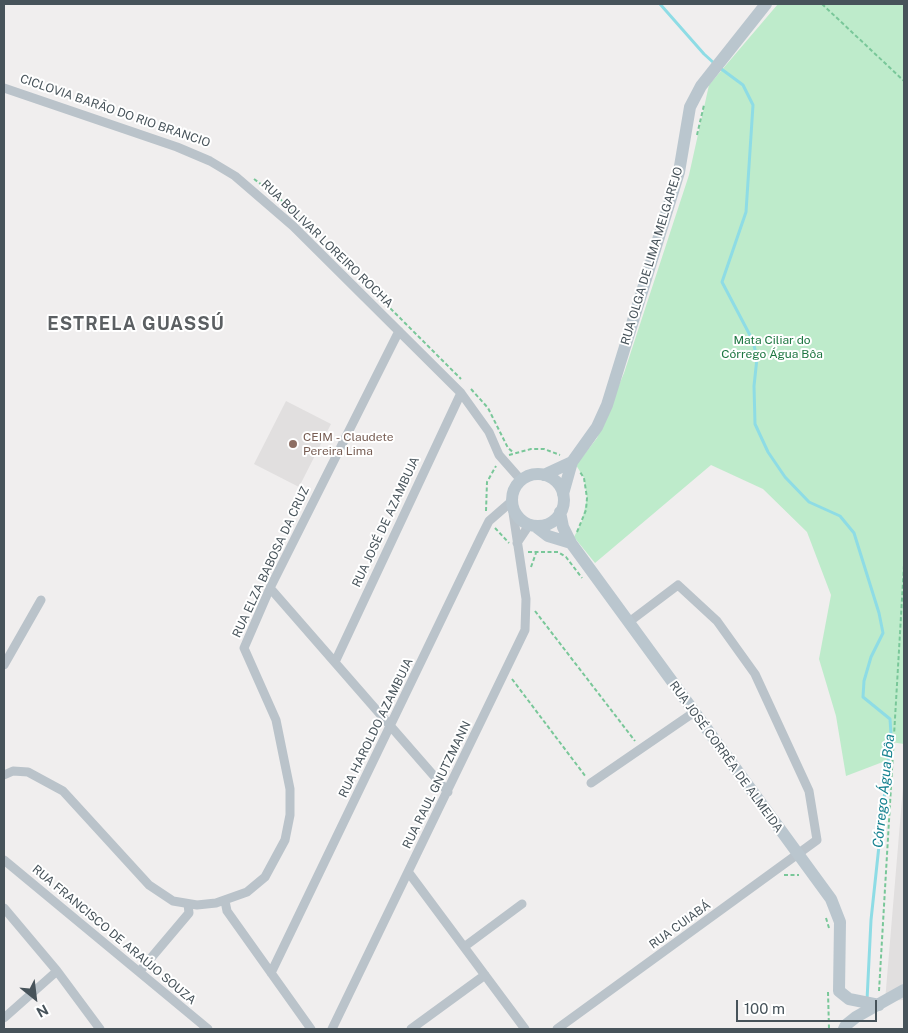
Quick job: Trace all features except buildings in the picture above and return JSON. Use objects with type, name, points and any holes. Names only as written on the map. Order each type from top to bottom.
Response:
[{"type":"street","name":"RUA OLGA DE LIMA MELGAREJO","points":[[563,494],[573,462],[598,427],[607,405],[679,172],[690,107],[701,86],[726,52],[766,4]]},
{"type":"street","name":"RUA BOLIVAR LOREIRO ROCHA","points":[[4,88],[177,148],[210,162],[235,176],[293,226],[461,393],[489,432],[499,454],[522,480]]},
{"type":"street","name":"RUA ELZA BABOSA DA CRUZ","points":[[4,775],[13,771],[28,772],[62,791],[154,890],[173,901],[207,905],[225,901],[247,892],[265,877],[281,850],[290,815],[290,789],[279,728],[244,648],[270,588],[399,331]]},
{"type":"street","name":"RUA JOSÉ DE AZAMBUJA","points":[[335,662],[461,393]]},
{"type":"street","name":"RUA OLGA DE LIMA MELGAREJO","points":[[544,475],[573,462]]},
{"type":"street","points":[[518,546],[532,525],[550,523],[560,512],[563,494],[556,482],[544,475],[528,476],[522,480],[514,489],[512,503],[518,517],[532,525],[548,536],[571,543]]},
{"type":"street","name":"RUA RAUL GNUTZMANN","points":[[332,1029],[525,630],[526,599],[512,503]]},
{"type":"street","name":"RUA HAROLDO AZAMBUJA","points":[[271,973],[489,520],[512,503]]},
{"type":"street","name":"RUA JOSÉ CORRÊA DE ALMEIDA","points":[[560,512],[563,527],[571,543],[797,856],[831,899],[840,922],[834,986]]},
{"type":"street","name":"RUA CUIABÁ","points":[[557,1029],[771,876],[817,840],[809,791],[755,674],[717,621],[678,585],[629,622]]},
{"type":"street","points":[[270,588],[391,724],[448,792]]},
{"type":"street","points":[[4,665],[41,600]]},
{"type":"street","points":[[590,783],[693,713]]},
{"type":"street","name":"RUA FRANCISCO DE ARAÚJO SOUZA","points":[[4,860],[208,1029]]},
{"type":"street","points":[[409,873],[526,1029]]},
{"type":"street","points":[[225,901],[227,911],[311,1029]]},
{"type":"street","points":[[140,971],[188,912],[188,904]]},
{"type":"street","points":[[464,947],[522,904]]},
{"type":"street","points":[[4,908],[57,971],[100,1029]]},
{"type":"street","points":[[4,1018],[57,971]]},
{"type":"street","points":[[411,1029],[485,976]]},
{"type":"street","points":[[834,986],[849,1000],[879,1002]]},
{"type":"street","points":[[844,1028],[879,1002],[904,990]]},
{"type":"path","points":[[822,4],[904,82]]},
{"type":"path","points":[[247,174],[278,197],[304,222]]},
{"type":"path","points":[[369,287],[462,380]]},
{"type":"path","points":[[469,387],[488,408],[508,448],[514,453],[530,449],[544,450],[573,462]]},
{"type":"path","points":[[518,546],[530,552],[558,552],[566,557],[584,580]]},
{"type":"path","points":[[879,1002],[904,565]]},
{"type":"path","points":[[526,599],[641,749]]},
{"type":"path","points":[[506,671],[590,783]]},
{"type":"path","points":[[771,876],[801,875],[805,879]]},
{"type":"path","points":[[825,914],[829,937]]},
{"type":"path","points":[[829,1029],[834,986]]},
{"type":"shaded area","name":"CEIM - Claudete Pereira Lima","points":[[286,401],[331,424],[299,487],[254,464]]},
{"type":"shaded area","points":[[903,787],[904,1000],[885,1001]]},
{"type":"green space","name":"Mata Ciliar do Córrego Água Bôa","points":[[778,4],[904,4],[904,744],[891,742],[888,760],[846,776],[836,716],[819,659],[831,595],[807,532],[763,489],[711,465],[595,563],[574,537],[582,521],[587,498],[584,478],[576,465],[597,438],[624,373],[689,175],[709,85]]},
{"type":"waterway","name":"Córrego Água Bôa","points":[[660,4],[715,64]]},
{"type":"waterway","name":"Córrego Água Bôa","points":[[720,68],[743,85],[753,105],[746,212],[722,282],[753,341],[757,358],[754,386],[755,424],[768,452],[785,477],[809,502],[840,516],[854,533],[879,613],[883,633],[871,657],[864,681],[863,697],[890,719],[891,734],[871,920],[867,1000]]},
{"type":"place","name":"CEIM - Claudete Pereira Lima","points":[[293,444]]},
{"type":"district","name":"ESTRELA GUASSÚ","points":[[136,324]]}]
